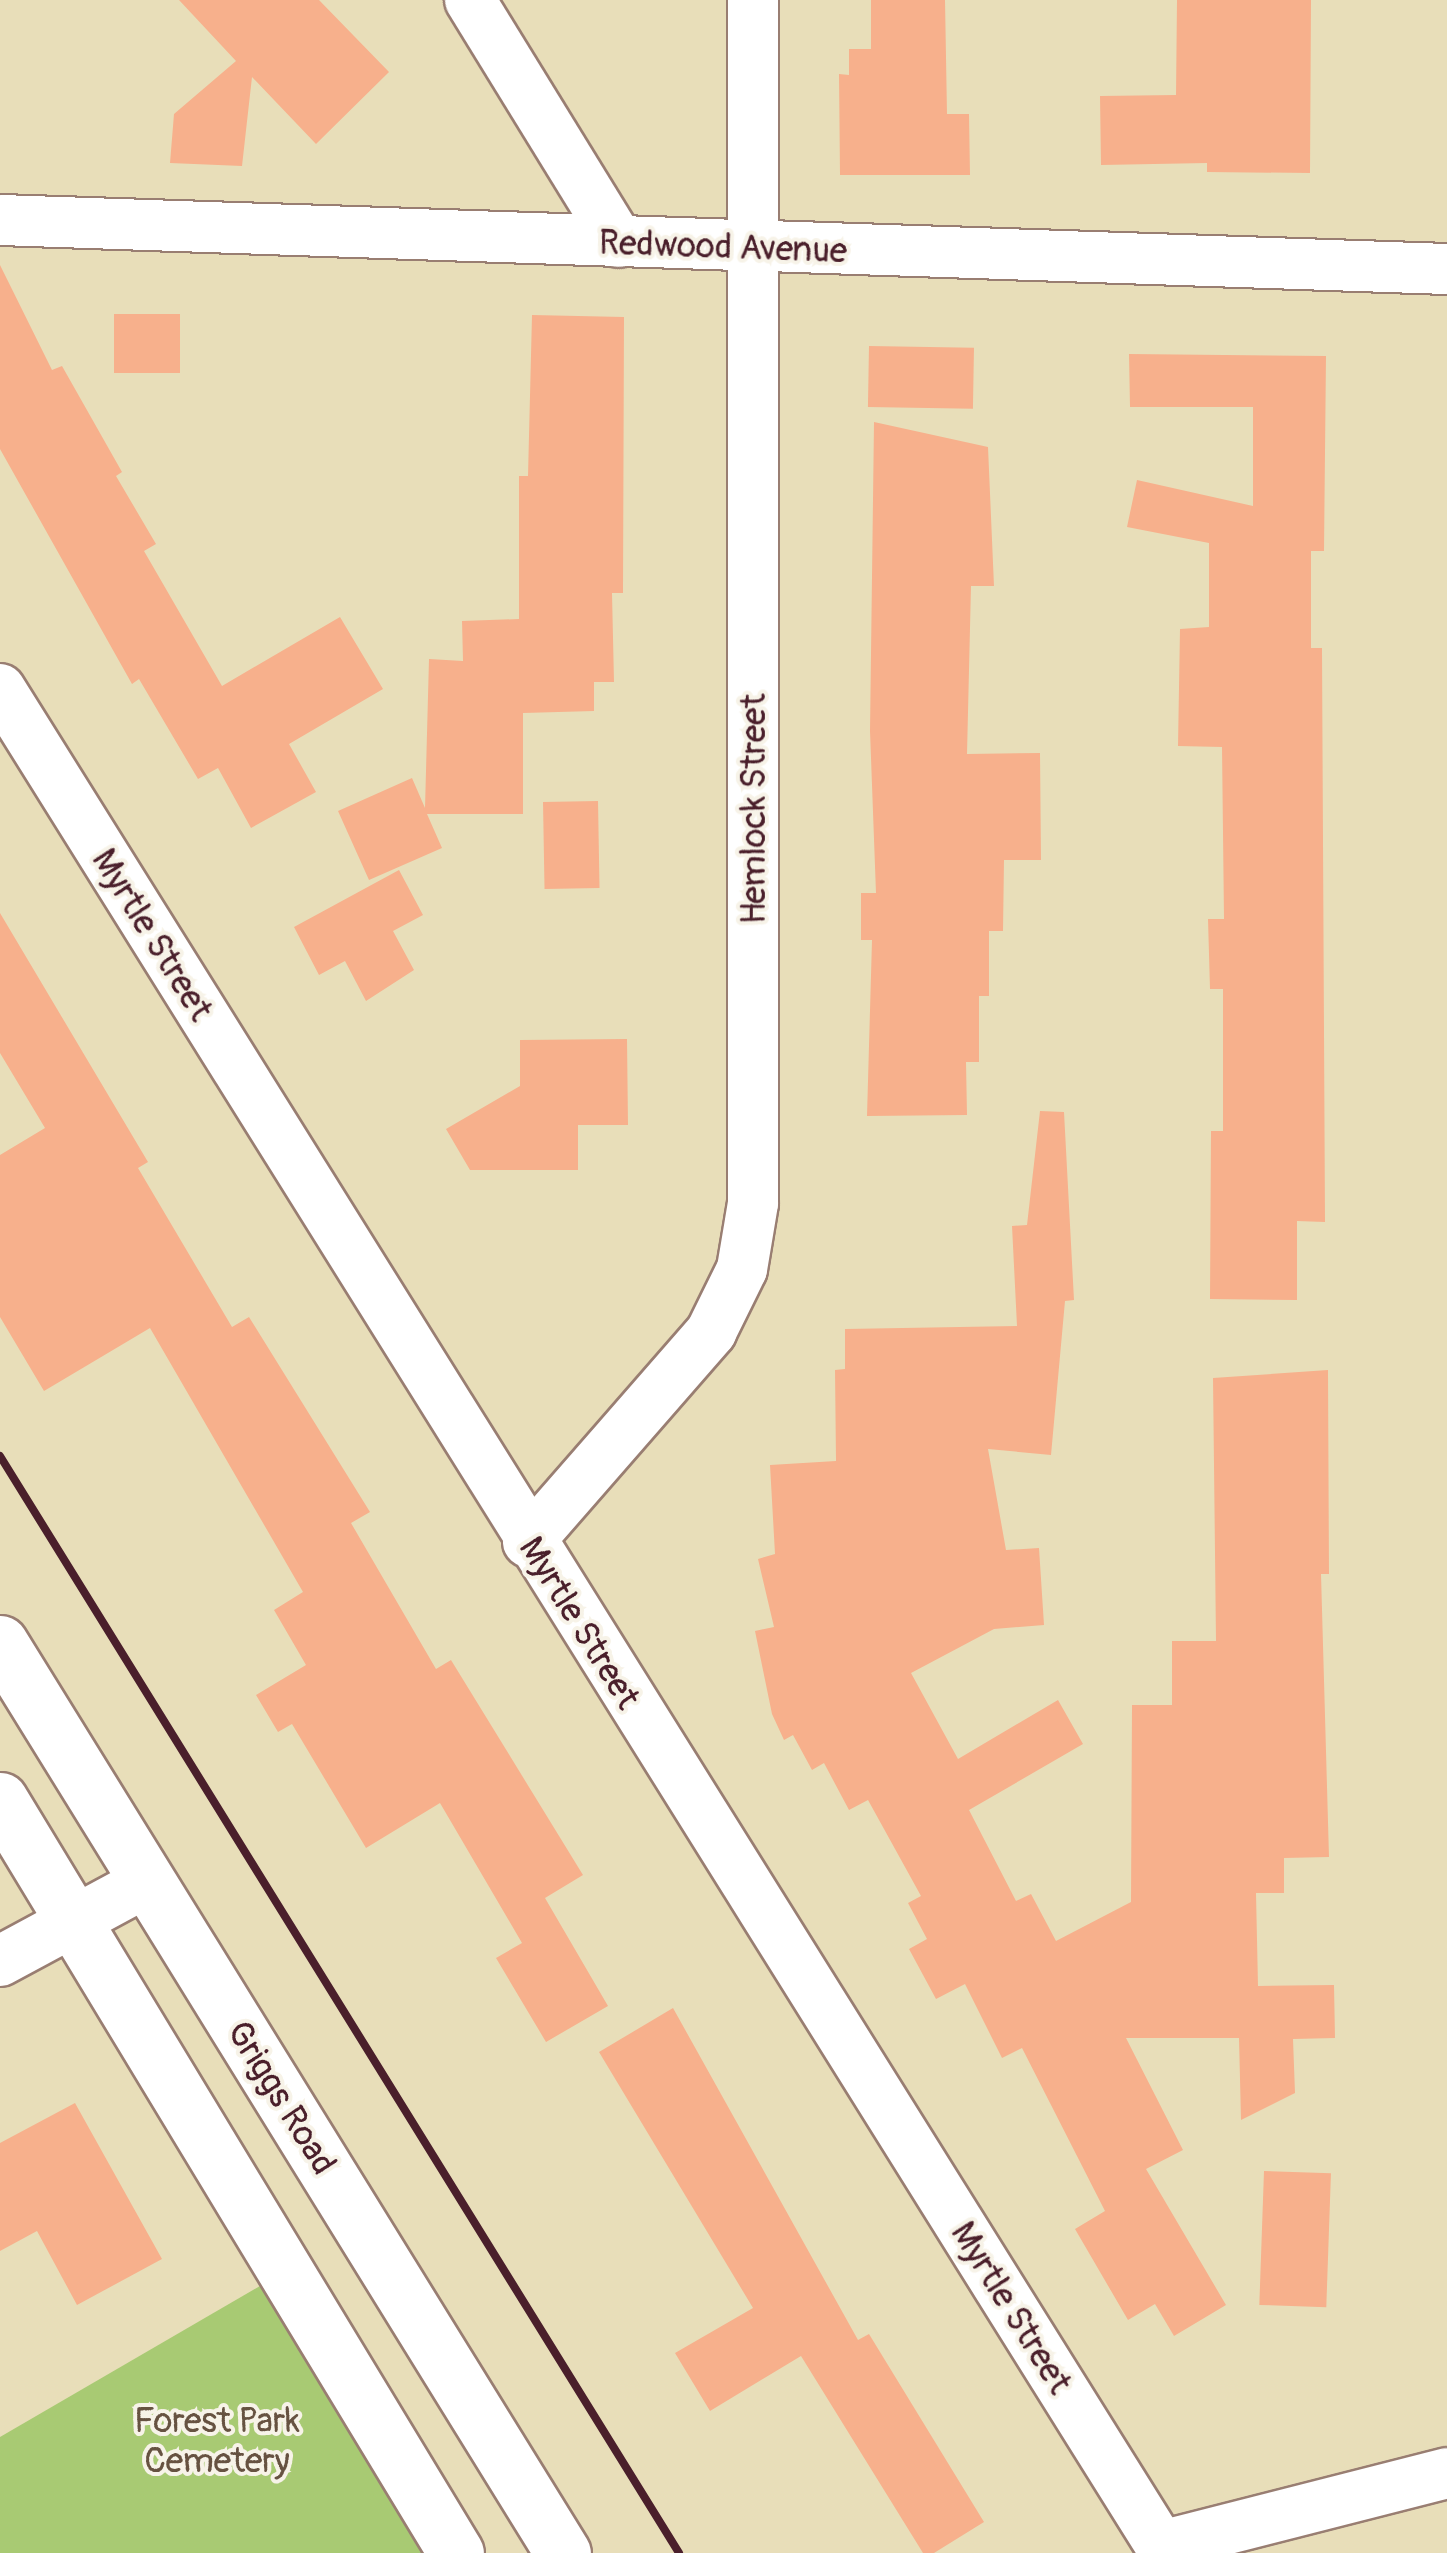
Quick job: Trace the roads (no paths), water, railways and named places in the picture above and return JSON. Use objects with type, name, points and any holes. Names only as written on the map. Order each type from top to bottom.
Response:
[{"type":"main road","name":"Griggs Road","points":[[0,1643],[564,2553]]},
{"type":"main road","points":[[0,1800],[456,2553]]},
{"type":"street","points":[[470,0],[618,242]]},
{"type":"street","name":"Hemlock Street","points":[[528,1542],[711,1332],[742,1268],[754,1137],[753,0]]},
{"type":"street","name":"Redwood Avenue","points":[[0,220],[754,250],[1447,269]]},
{"type":"street","name":"Myrtle Street","points":[[0,689],[528,1542],[1163,2550]]},
{"type":"street","points":[[0,1960],[147,1882]]},
{"type":"street","points":[[1163,2550],[1447,2472]]},
{"type":"railway","points":[[0,1456],[679,2553]]},
{"type":"park label","name":"Forest Park Cemetery","points":[[217,2441]]}]
